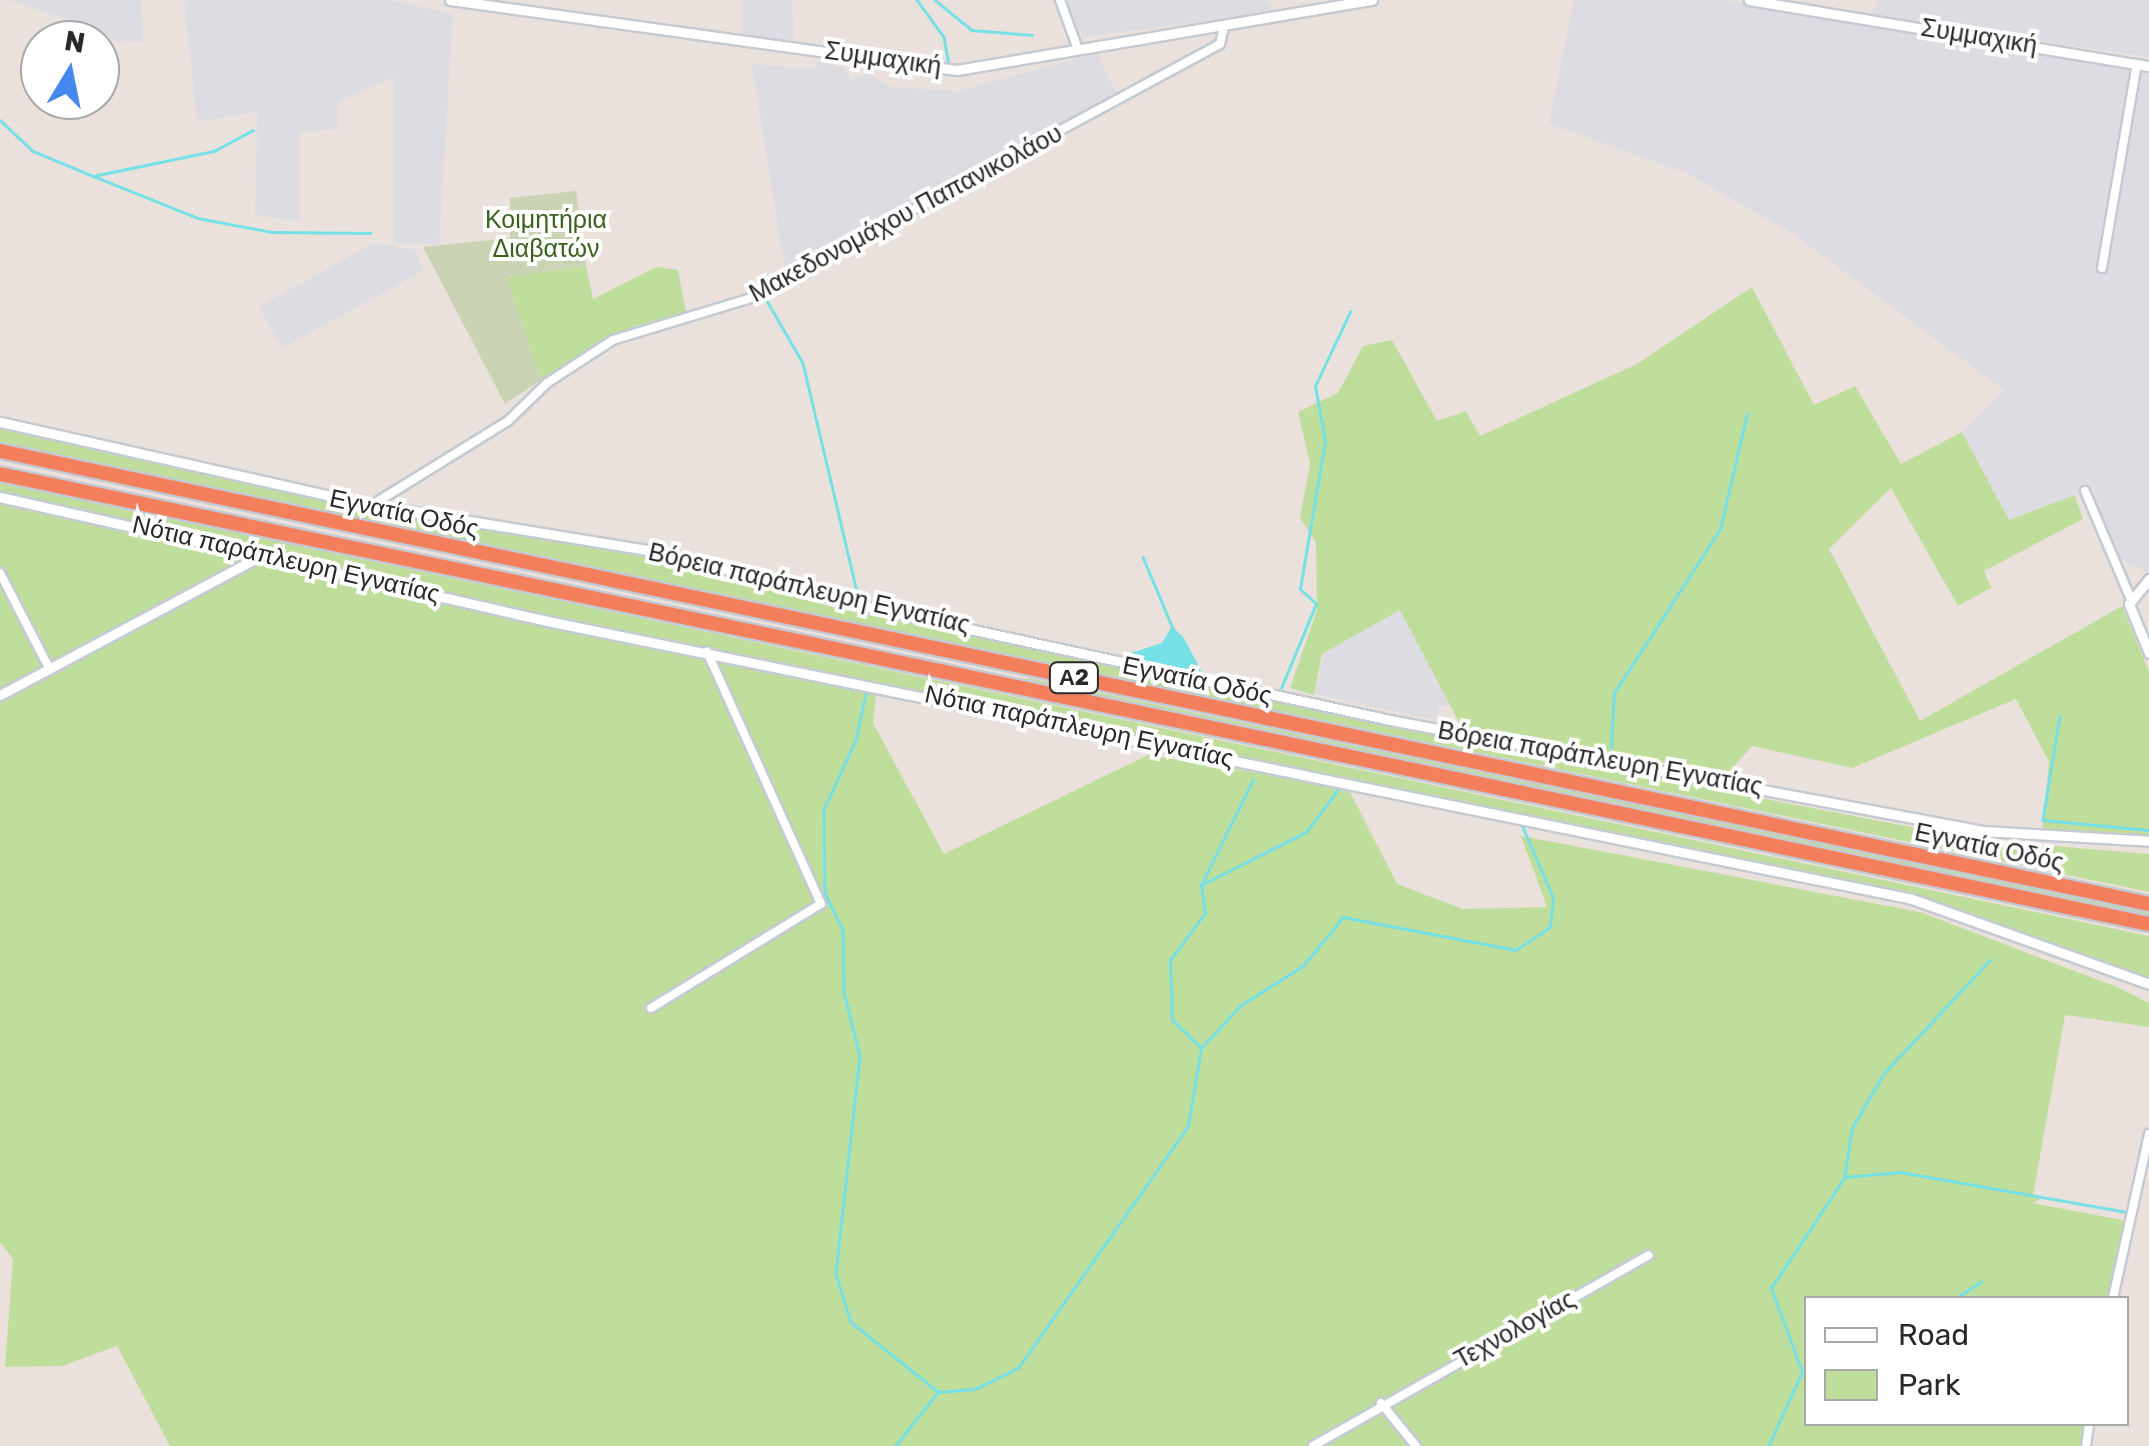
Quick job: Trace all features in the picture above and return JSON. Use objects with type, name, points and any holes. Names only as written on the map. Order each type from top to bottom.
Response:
[{"type":"highway","name":"Εγνατία Οδός","points":[[0,451],[2149,904]]},
{"type":"highway","name":"Εγνατία Οδός","points":[[0,474],[2149,924]]},
{"type":"street","name":"Συμμαχική","points":[[450,0],[957,70],[1076,44],[1224,26],[1372,0]]},
{"type":"street","points":[[1060,0],[1076,44]]},
{"type":"street","name":"Συμμαχική","points":[[1749,0],[2149,66]]},
{"type":"street","name":"Μακεδονομάχου Παπανικολάου","points":[[372,505],[508,421],[546,382],[614,340],[748,299],[1220,44],[1224,26]]},
{"type":"street","points":[[2102,268],[2137,64]]},
{"type":"street","name":"Βόρεια παράπλευρη Εγνατίας","points":[[0,422],[372,505],[670,554],[844,602],[1529,747],[1983,831],[2149,841]]},
{"type":"street","points":[[2085,491],[2149,653]]},
{"type":"street","name":"Νότια παράπλευρη Εγνατίας","points":[[0,497],[707,652],[1912,899],[2148,984]]},
{"type":"street","points":[[0,695],[264,554]]},
{"type":"street","points":[[0,573],[50,670]]},
{"type":"street","points":[[2130,598],[2149,579]]},
{"type":"street","points":[[650,1008],[821,904],[707,652]]},
{"type":"street","points":[[2113,1296],[2149,1134]]},
{"type":"street","name":"Τεχνολογίας","points":[[1313,1446],[1380,1403],[1649,1256]]},
{"type":"street","points":[[1380,1403],[1416,1446]]},
{"type":"shaded area","points":[[8,0],[141,0],[143,42],[120,41],[120,20],[70,20]]},
{"type":"shaded area","points":[[184,0],[389,0],[453,14],[439,244],[394,243],[394,77],[338,102],[338,129],[300,132],[300,222],[255,215],[257,112],[197,122]]},
{"type":"shaded area","points":[[742,0],[792,0],[794,41],[742,36]]},
{"type":"shaded area","points":[[1064,0],[1267,0],[1275,12],[1083,37]]},
{"type":"shaded area","points":[[1574,0],[1726,0],[2149,74],[2149,573],[2119,559],[2086,472],[2091,489],[2009,520],[1962,432],[2004,390],[1789,231],[1684,172],[1549,124]]},
{"type":"shaded area","points":[[1878,0],[2149,0],[2149,57],[1870,16]]},
{"type":"shaded area","points":[[1097,53],[1117,94],[785,271],[752,64],[818,69],[815,61],[844,67],[851,80],[867,73],[890,87],[959,91]]},
{"type":"shaded area","points":[[373,243],[415,250],[423,271],[282,348],[259,307]]},
{"type":"shaded area","points":[[1400,609],[1450,706],[1438,706],[1436,720],[1315,694],[1324,653]]},
{"type":"green space","name":"Κοιμητήρια Διαβατών","points":[[576,191],[586,266],[507,277],[541,380],[505,404],[423,247],[510,238],[510,198]]},
{"type":"green space","points":[[586,266],[593,299],[656,267],[678,270],[686,313],[635,326],[541,380],[507,277]]},
{"type":"green space","points":[[1752,287],[1814,405],[1855,386],[1901,464],[1962,432],[2009,520],[2075,495],[2083,519],[1984,571],[1991,588],[1958,606],[1891,488],[1829,549],[1920,721],[2122,606],[2149,672],[2149,835],[2042,831],[2049,762],[2016,699],[1852,768],[1752,746],[1728,773],[1462,728],[1400,610],[1322,654],[1314,695],[1290,688],[1317,610],[1316,542],[1300,518],[1310,464],[1298,412],[1338,393],[1363,346],[1392,340],[1437,421],[1466,411],[1480,436],[1637,364]]},
{"type":"green space","points":[[0,428],[379,511],[656,559],[840,609],[1525,753],[1979,840],[2149,854],[2149,892],[0,444]]},
{"type":"green space","points":[[0,483],[2149,936],[2149,978],[1890,892],[574,622],[0,492]]},
{"type":"green space","points":[[0,504],[877,689],[873,723],[944,854],[1148,755],[1348,788],[1397,884],[1463,909],[1547,907],[1521,836],[1920,912],[2117,987],[2149,1003],[2149,1027],[2065,1015],[2033,1196],[2040,1199],[2032,1203],[2128,1221],[2112,1296],[1804,1296],[1804,1426],[2085,1426],[2080,1446],[170,1446],[117,1346],[62,1366],[5,1367],[13,1259],[0,1242]]},
{"type":"green space","points":[[1028,678],[2149,912],[2149,917],[1027,682]]},
{"type":"water","points":[[1172,626],[1184,638],[1204,676],[1125,655],[1162,643]]},
{"type":"waterway","points":[[917,0],[944,37],[949,64]]},
{"type":"waterway","points":[[935,0],[972,30],[1032,35]]},
{"type":"waterway","points":[[0,120],[33,151],[93,176],[214,151],[253,130]]},
{"type":"waterway","points":[[93,176],[198,218],[272,232],[370,233]]},
{"type":"waterway","points":[[763,294],[803,363],[857,592]]},
{"type":"waterway","points":[[1281,688],[1316,604],[1300,589],[1325,441],[1315,386],[1350,312]]},
{"type":"waterway","points":[[1611,748],[1614,693],[1720,529],[1747,414]]},
{"type":"waterway","points":[[1143,557],[1172,626]]},
{"type":"waterway","points":[[867,689],[856,740],[824,810],[825,893],[843,930],[844,992],[860,1056],[836,1274],[851,1322],[937,1391]]},
{"type":"waterway","points":[[2060,716],[2043,820],[2149,830]]},
{"type":"waterway","points":[[1200,1047],[1172,1020],[1170,960],[1205,913],[1201,885],[1253,780]]},
{"type":"waterway","points":[[1201,885],[1306,832],[1340,787]]},
{"type":"waterway","points":[[895,1446],[938,1392],[975,1389],[1018,1368],[1188,1126],[1201,1048],[1241,1005],[1303,966],[1343,917],[1516,950],[1550,927],[1553,898],[1521,824]]},
{"type":"waterway","points":[[1768,1446],[1802,1372],[1771,1288],[1844,1178],[1852,1128],[1884,1073],[1990,960]]},
{"type":"waterway","points":[[1845,1177],[1900,1172],[2127,1212]]},
{"type":"waterway","points":[[1959,1296],[1981,1282]]}]
